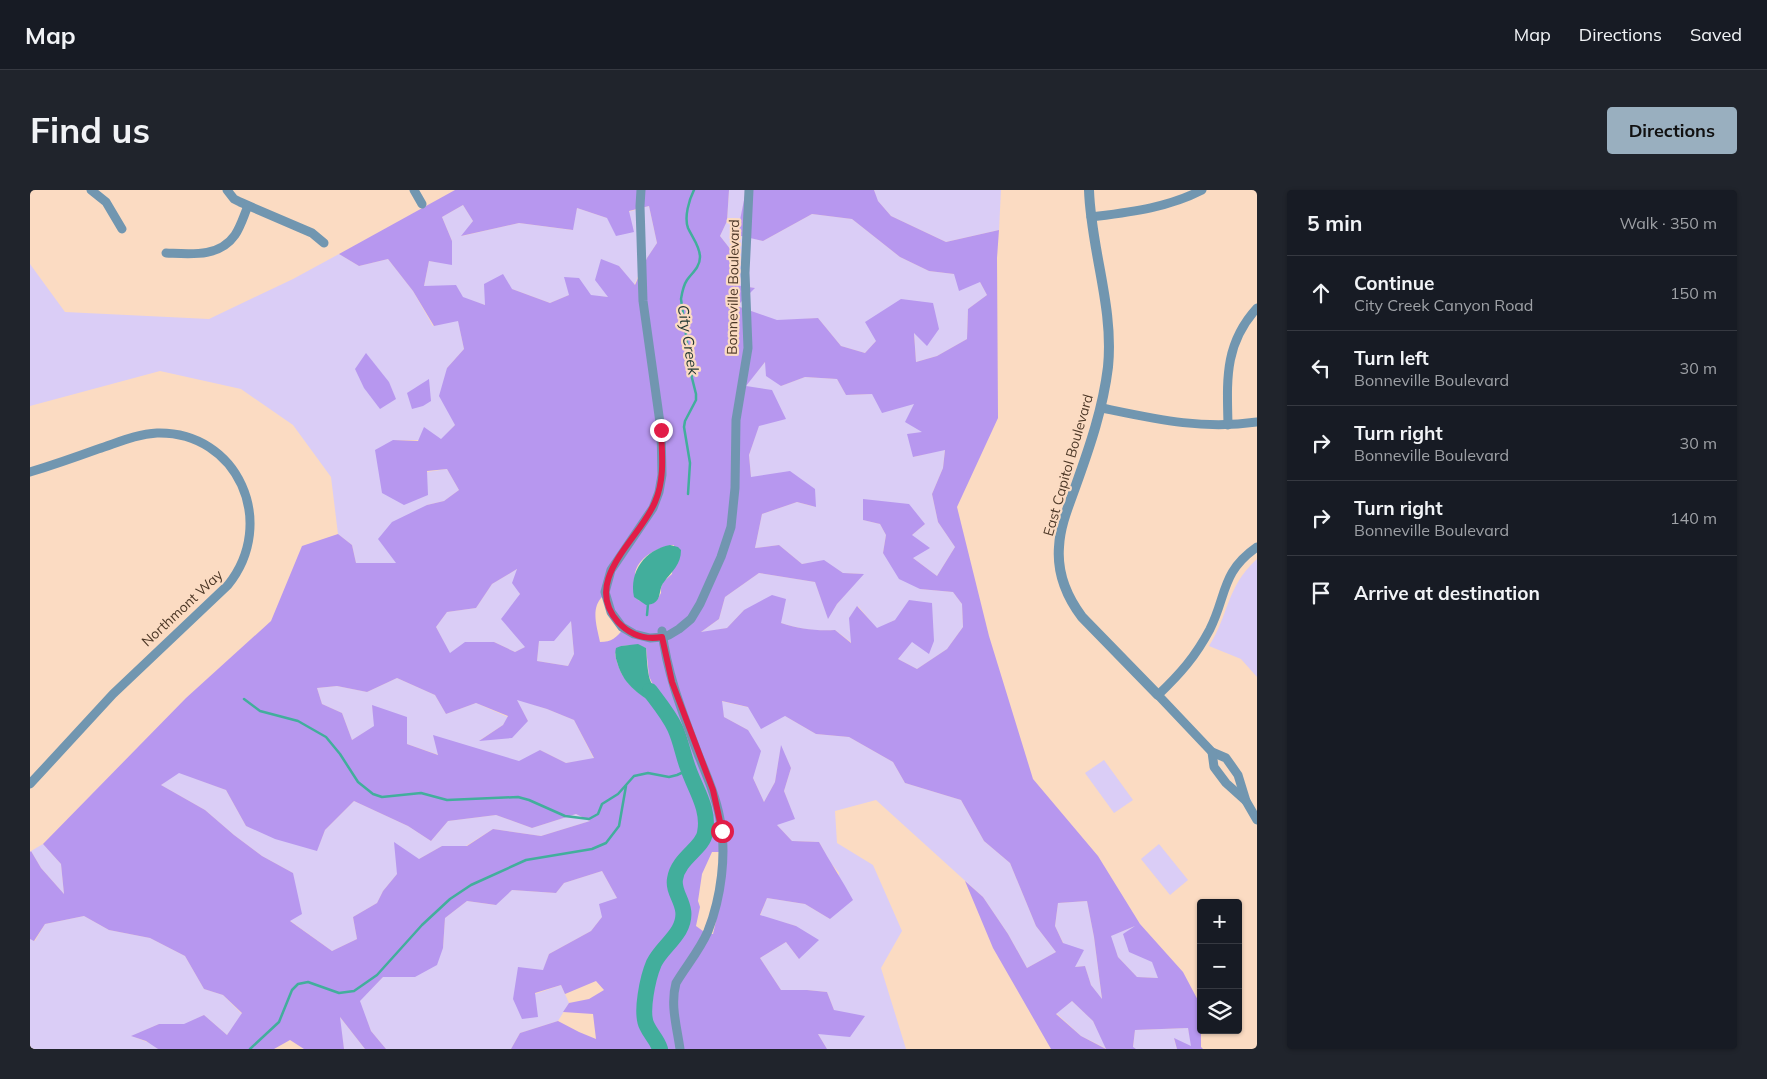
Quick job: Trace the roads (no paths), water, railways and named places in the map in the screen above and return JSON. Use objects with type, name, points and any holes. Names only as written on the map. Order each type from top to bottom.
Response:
[{"type":"street","points":[[91,190],[106,202],[122,229]]},
{"type":"street","points":[[227,190],[234,199],[312,233],[324,244]]},
{"type":"street","points":[[414,190],[422,204]]},
{"type":"street","points":[[641,190],[643,301],[661,430],[662,474],[659,492],[653,508],[615,562],[605,592],[610,612],[628,631],[642,637],[662,634],[672,682],[713,790],[720,820],[722,840],[720,878],[711,924],[705,938],[676,983],[674,992],[674,1014],[680,1049]]},
{"type":"street","name":"Bonneville Boulevard","points":[[662,634],[679,629],[695,612],[721,557],[731,527],[735,488],[736,420],[748,348],[745,273],[749,190]]},
{"type":"street","name":"East Capitol Boulevard","points":[[1089,190],[1091,217],[1108,322],[1108,366],[1102,408],[1062,524],[1059,549],[1062,575],[1070,598],[1082,617],[1212,752]]},
{"type":"street","points":[[1091,217],[1151,209],[1185,198],[1202,190]]},
{"type":"street","points":[[166,253],[199,254],[220,248],[236,235],[248,206]]},
{"type":"street","points":[[1228,425],[1226,388],[1230,357],[1241,330],[1257,308]]},
{"type":"street","points":[[1102,408],[1175,423],[1228,425],[1257,422]]},
{"type":"street","name":"Northmont Way","points":[[30,472],[146,434],[187,437],[216,453],[231,468],[243,488],[251,521],[249,542],[241,566],[228,585],[113,694],[30,784]]},
{"type":"street","points":[[1158,695],[1192,660],[1212,626],[1226,583],[1231,574],[1245,557],[1257,547]]},
{"type":"street","points":[[1212,752],[1214,767],[1226,784],[1246,801]]},
{"type":"street","points":[[1212,752],[1226,758],[1238,775],[1246,801],[1257,820]]},
{"type":"water","points":[[670,545],[681,550],[676,568],[662,585],[658,599],[652,604],[646,605],[634,597],[634,579],[637,570],[646,557]]},
{"type":"water","points":[[638,644],[646,648],[650,680],[660,697],[663,709],[643,697],[632,687],[619,668],[616,648]]},
{"type":"waterway","name":"City Creek","points":[[688,494],[690,463],[684,427],[685,421],[696,400],[696,394],[681,299],[686,282],[700,261],[699,249],[687,224],[690,199],[694,190]]},
{"type":"waterway","name":"City Creek","points":[[647,615],[648,604]]},
{"type":"waterway","name":"City Creek","points":[[650,691],[673,723],[688,768],[704,807],[706,824],[705,833],[700,844],[685,859],[675,879],[676,891],[683,908],[682,922],[679,930],[654,963],[647,986],[645,1020],[660,1049]]},
{"type":"waterway","points":[[244,699],[260,711],[298,721],[326,737],[340,754],[358,782],[373,794],[382,797],[421,793],[447,800],[518,797],[565,816],[589,819],[598,814],[602,804],[618,794],[634,776],[648,773],[669,777],[688,770]]},
{"type":"waterway","points":[[250,1049],[279,1022],[292,990],[298,984],[308,982],[339,993],[354,991],[377,975],[422,925],[450,899],[471,885],[526,860],[592,849],[606,843],[619,826],[626,786]]}]
